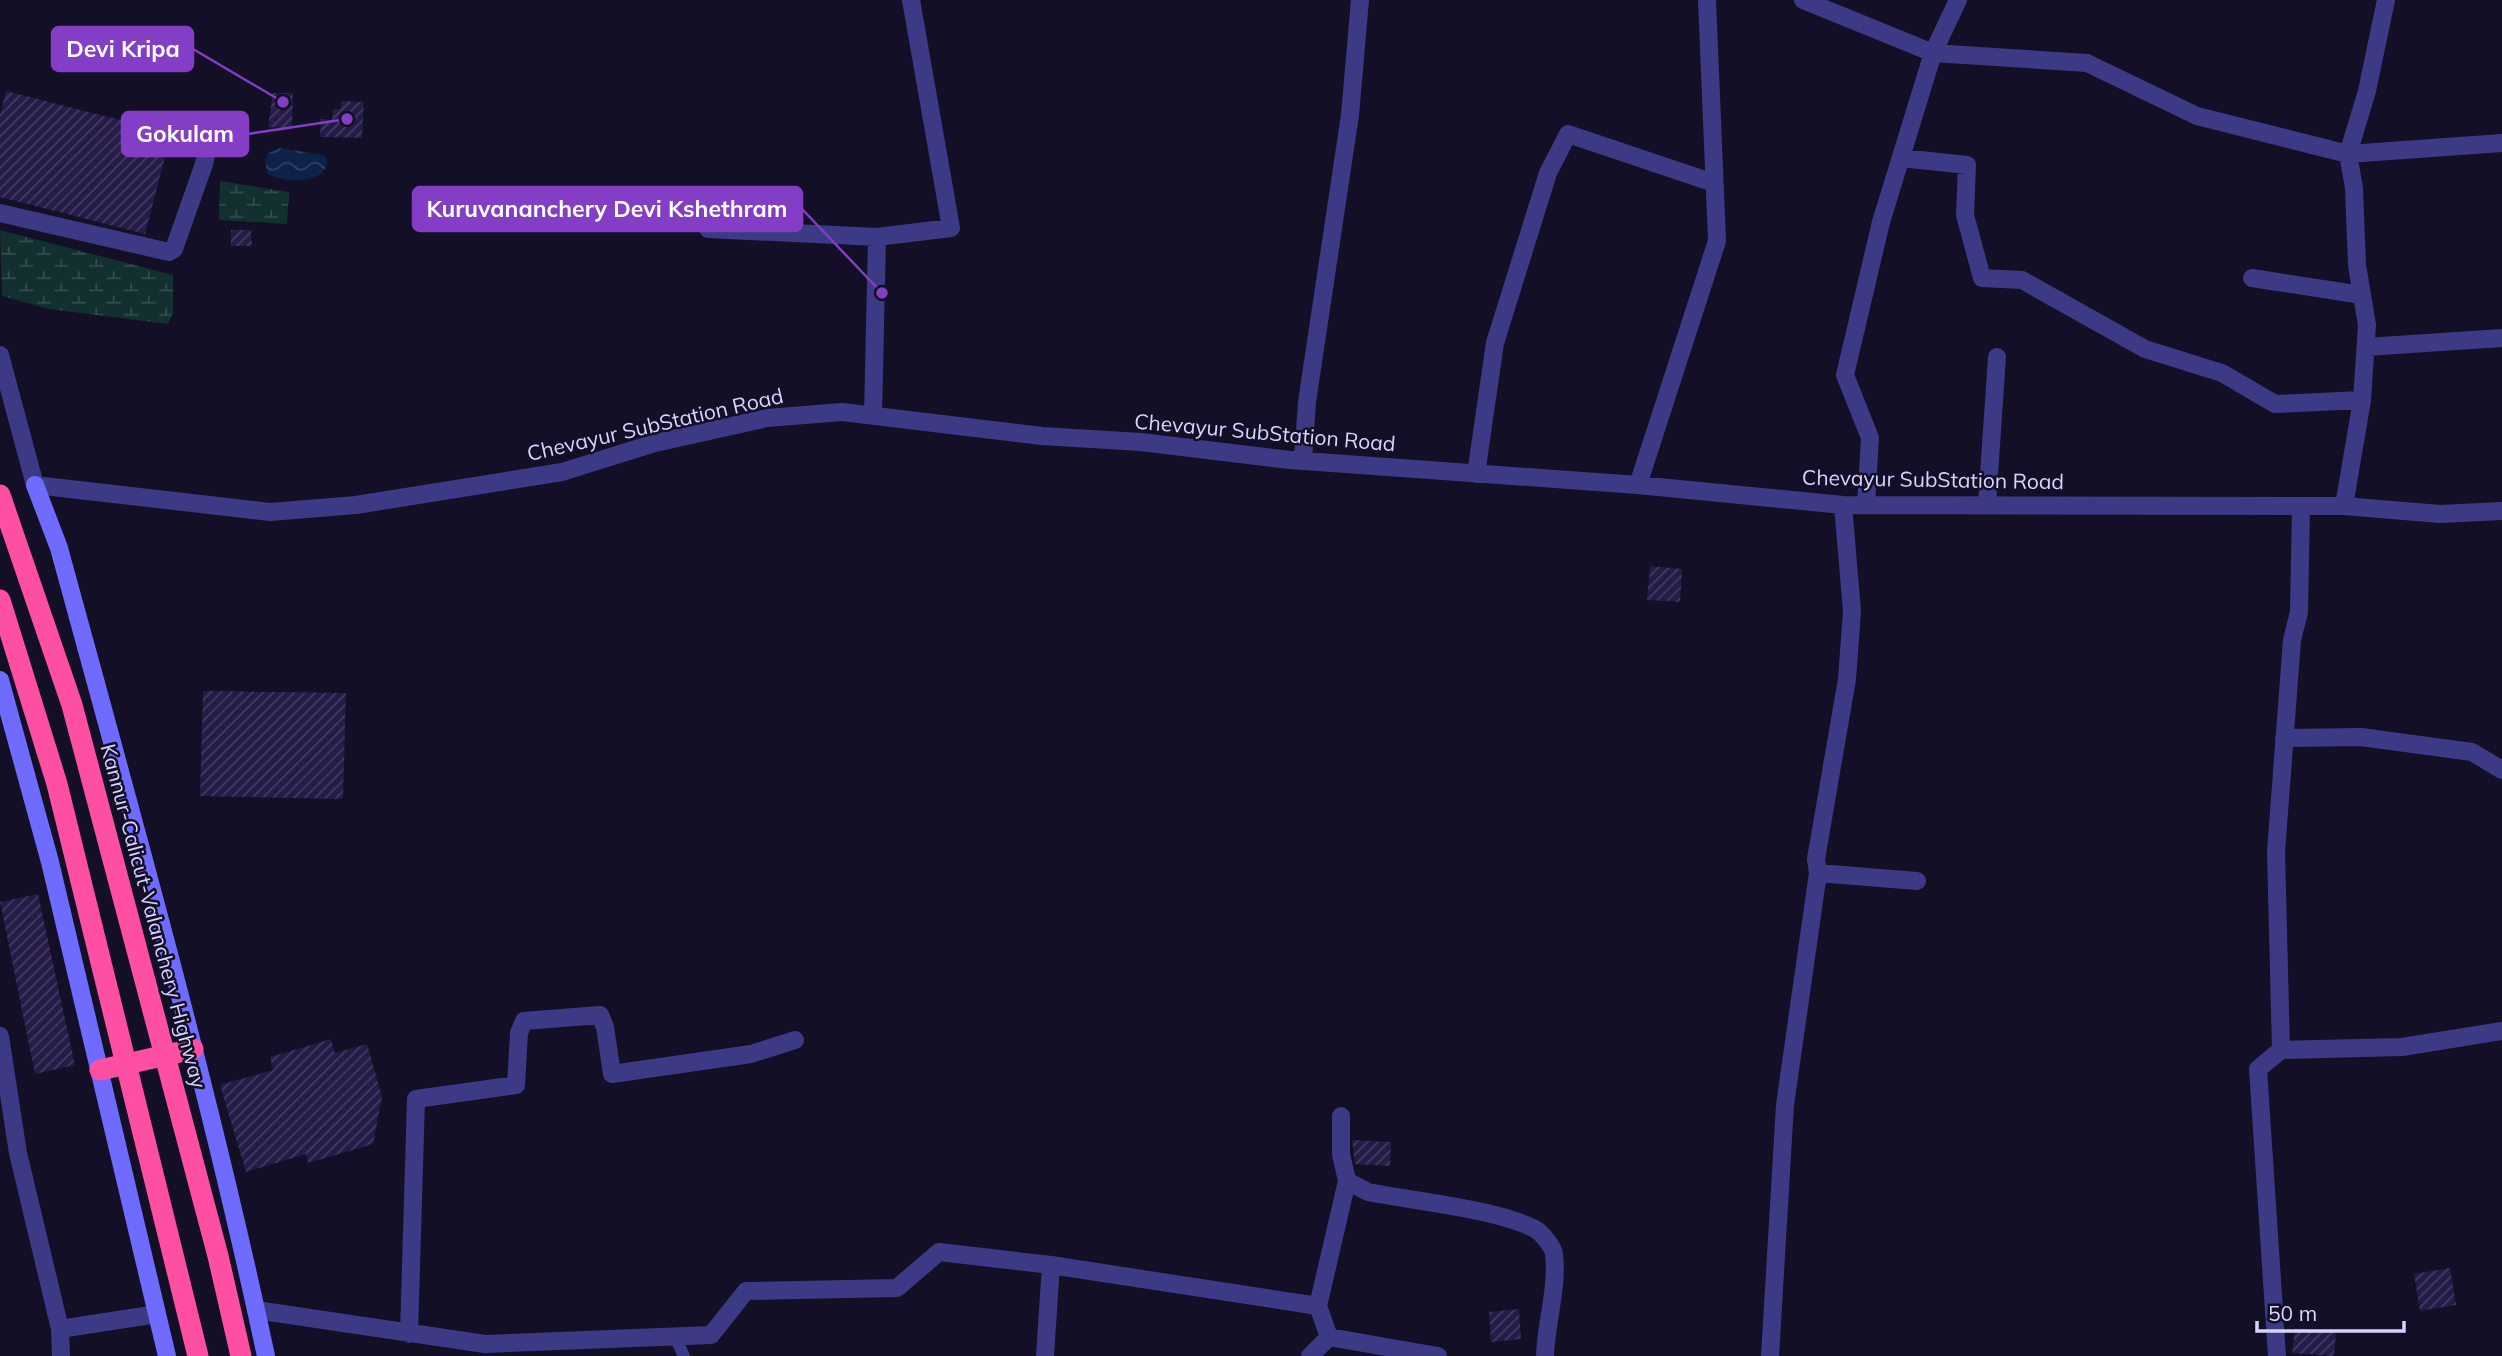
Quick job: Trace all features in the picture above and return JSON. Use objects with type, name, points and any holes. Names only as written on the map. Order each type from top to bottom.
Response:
[{"type":"highway","name":"Kannur-Calicut-Valanchery Highway","points":[[0,495],[72,705],[218,1256],[241,1356]]},
{"type":"highway","points":[[0,600],[57,783],[198,1356]]},
{"type":"highway","points":[[100,1070],[194,1049]]},
{"type":"street","points":[[708,229],[877,237],[951,228],[911,0]]},
{"type":"street","points":[[1303,459],[1307,402],[1350,115],[1360,0]]},
{"type":"street","points":[[1638,485],[1717,241],[1707,0]]},
{"type":"street","points":[[1803,0],[1933,53],[2087,63],[2197,116],[2348,154],[2502,144]]},
{"type":"street","points":[[1866,505],[1870,438],[1845,375],[1881,222],[1933,53],[1958,0]]},
{"type":"street","points":[[2344,506],[2361,400],[2367,325],[2357,265],[2354,188],[2348,154],[2367,91],[2386,0]]},
{"type":"street","points":[[0,213],[169,252],[174,249],[200,176],[211,133]]},
{"type":"street","points":[[1476,474],[1495,343],[1548,173],[1569,134],[1714,183]]},
{"type":"street","points":[[1901,158],[1967,165],[1965,215],[1982,278],[2022,280],[2145,349],[2222,373],[2275,404],[2361,400]]},
{"type":"street","points":[[873,415],[877,237]]},
{"type":"street","points":[[2252,278],[2362,295]]},
{"type":"street","points":[[2366,348],[2502,338]]},
{"type":"street","points":[[0,355],[34,485],[59,548],[194,1049],[266,1356]]},
{"type":"street","points":[[1987,504],[1997,357]]},
{"type":"street","name":"Chevayur SubStation Road","points":[[34,485],[270,512],[356,505],[562,472],[655,443],[767,418],[842,412],[1041,436],[1476,474],[1638,485],[1843,505],[2344,506],[2440,514],[2502,511]]},
{"type":"street","points":[[1770,1356],[1785,1105],[1818,873],[1816,859],[1847,679],[1852,611],[1843,505]]},
{"type":"street","points":[[2281,1050],[2276,852],[2291,640],[2298,612],[2301,506]]},
{"type":"street","points":[[0,680],[50,862],[167,1356]]},
{"type":"street","points":[[2284,738],[2361,737],[2472,752],[2502,770]]},
{"type":"street","points":[[1818,873],[1917,881]]},
{"type":"street","points":[[409,1334],[416,1099],[516,1086],[519,1033],[524,1021],[600,1015],[605,1027],[612,1074],[751,1054],[795,1040]]},
{"type":"street","points":[[2277,1356],[2258,1069],[2281,1050],[2402,1046],[2502,1031]]},
{"type":"street","points":[[0,1036],[3,1080],[60,1329],[61,1356]]},
{"type":"street","points":[[1329,1336],[1318,1306],[1347,1181],[1341,1154],[1341,1116]]},
{"type":"street","points":[[1347,1181],[1368,1192],[1507,1219],[1538,1230],[1554,1251],[1554,1284],[1546,1327],[1545,1356]]},
{"type":"street","points":[[257,1310],[485,1344],[710,1335],[746,1290],[897,1288],[939,1252],[1051,1265],[1318,1306]]},
{"type":"street","points":[[1045,1356],[1051,1265]]},
{"type":"street","points":[[60,1329],[157,1314]]},
{"type":"street","points":[[1310,1356],[1329,1336]]},
{"type":"street","points":[[1329,1336],[1438,1356]]},
{"type":"lane","points":[[675,1336],[684,1356]]},
{"type":"green space","points":[[220,181],[289,192],[287,224],[219,220]]},
{"type":"green space","points":[[0,230],[173,275],[173,313],[168,324],[49,309],[2,296]]},
{"type":"water","points":[[280,148],[323,155],[327,158],[326,167],[321,173],[305,180],[275,177],[268,174],[265,163],[268,153]]},
{"type":"building","points":[[6,91],[171,133],[145,234],[0,197],[0,115]]},
{"type":"building","points":[[273,93],[293,93],[292,128],[268,127]]},
{"type":"building","points":[[341,101],[364,102],[362,138],[320,137],[321,119],[332,120],[333,109],[341,109]]},
{"type":"building","points":[[231,230],[251,230],[252,246],[231,246]]},
{"type":"building","points":[[1650,566],[1682,569],[1680,602],[1647,600]]},
{"type":"building","points":[[203,691],[346,693],[343,799],[200,796]]},
{"type":"building","points":[[38,894],[75,1065],[35,1074],[0,902]]},
{"type":"building","points":[[331,1039],[335,1053],[367,1044],[382,1097],[373,1144],[308,1163],[306,1154],[246,1172],[220,1085],[273,1070],[270,1057]]},
{"type":"building","points":[[1352,1140],[1391,1142],[1390,1166],[1355,1164]]},
{"type":"building","points":[[2450,1268],[2456,1305],[2420,1311],[2414,1274]]},
{"type":"building","points":[[1519,1309],[1521,1339],[1491,1342],[1489,1312]]},
{"type":"building","points":[[2295,1328],[2336,1332],[2334,1356],[2292,1353]]},
{"type":"place","name":"Devi Kripa","points":[[283,102]]},
{"type":"place","name":"Gokulam","points":[[347,119]]},
{"type":"place","name":"Kuruvananchery Devi Kshethram","points":[[882,293]]}]
